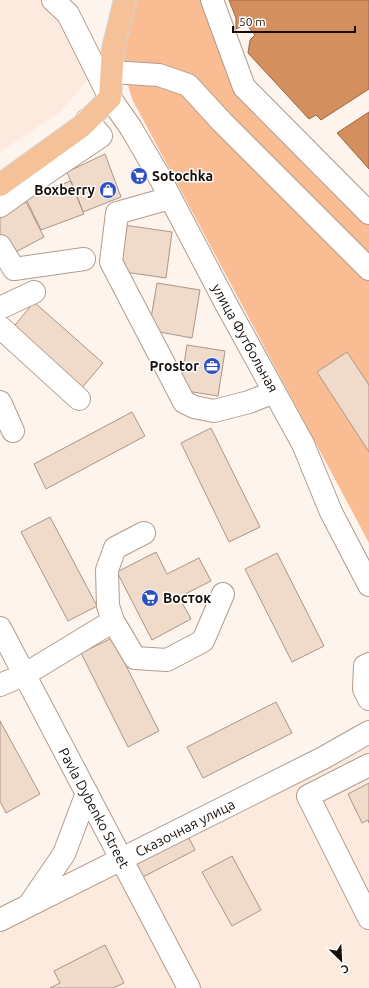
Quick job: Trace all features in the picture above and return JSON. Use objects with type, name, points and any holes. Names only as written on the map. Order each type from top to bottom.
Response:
[{"type":"main road","points":[[0,185],[82,126],[110,98],[113,49],[125,0]]},
{"type":"street","name":"улица Футбольная","points":[[53,0],[68,14],[110,98],[132,128],[303,444],[331,512],[369,585]]},
{"type":"street","points":[[212,0],[244,87],[369,213]]},
{"type":"street","points":[[111,72],[159,76],[188,85],[222,122],[369,269]]},
{"type":"street","points":[[0,206],[101,136],[87,120]]},
{"type":"street","points":[[170,198],[118,213],[111,262],[184,402],[194,407],[214,411],[249,402],[274,392]]},
{"type":"street","points":[[0,246],[14,269],[84,259]]},
{"type":"street","points":[[0,308],[34,292]]},
{"type":"street","points":[[0,327],[79,399]]},
{"type":"street","points":[[0,402],[13,431]]},
{"type":"street","points":[[144,533],[115,548],[107,570],[108,606],[113,621],[135,658],[167,660],[203,642],[223,594]]},
{"type":"street","points":[[0,685],[24,675],[113,621]]},
{"type":"street","name":"Pavla Dybenko Street","points":[[0,628],[189,988]]},
{"type":"street","points":[[369,664],[365,666],[364,689],[369,699]]},
{"type":"street","name":"Сказочная улица","points":[[0,920],[324,758],[369,732]]},
{"type":"street","points":[[369,765],[308,796],[369,918]]},
{"type":"street","points":[[28,906],[64,854],[86,793]]},
{"type":"shaded area","points":[[0,0],[41,0],[60,17],[91,76],[60,112],[0,152]]},
{"type":"shaded area","points":[[133,0],[203,0],[238,70],[369,202],[369,543],[132,99],[120,56]]},
{"type":"shaded area","points":[[229,0],[369,0],[369,89],[321,120],[316,115],[309,119],[248,53],[250,40],[255,35],[246,24],[236,29],[236,18]]},
{"type":"shaded area","points":[[369,112],[369,169],[337,133]]},
{"type":"shaded area","points":[[369,743],[369,988],[0,988],[0,930]]},
{"type":"building","points":[[105,154],[121,197],[83,212],[67,172]]},
{"type":"building","points":[[71,181],[84,214],[41,230],[25,197]]},
{"type":"building","points":[[26,202],[44,237],[10,255],[0,235],[0,214]]},
{"type":"building","points":[[124,225],[172,232],[166,278],[118,271]]},
{"type":"building","points":[[157,283],[200,290],[192,338],[149,330]]},
{"type":"building","points":[[34,302],[103,363],[80,390],[11,330]]},
{"type":"building","points":[[187,345],[225,351],[218,396],[180,390]]},
{"type":"building","points":[[347,352],[369,385],[369,452],[317,372]]},
{"type":"building","points":[[132,412],[145,436],[46,489],[34,464]]},
{"type":"building","points":[[211,428],[260,527],[229,542],[181,443]]},
{"type":"building","points":[[50,517],[97,606],[68,621],[21,532]]},
{"type":"building","points":[[156,552],[167,574],[199,558],[211,581],[179,597],[191,619],[152,640],[117,572]]},
{"type":"building","points":[[277,553],[324,646],[292,662],[245,569]]},
{"type":"building","points":[[112,638],[159,731],[128,747],[81,653]]},
{"type":"building","points":[[276,702],[292,733],[203,778],[187,747]]},
{"type":"building","points":[[0,721],[40,794],[6,813],[0,801]]},
{"type":"building","points":[[369,783],[369,823],[368,820],[362,823],[348,794]]},
{"type":"building","points":[[188,836],[195,850],[139,879],[131,865]]},
{"type":"building","points":[[232,856],[261,910],[232,926],[202,872]]},
{"type":"building","points":[[105,945],[124,983],[113,988],[50,988],[60,983],[54,971]]},
{"type":"place","name":"Sotochka","points":[[139,176]]},
{"type":"place","name":"Boxberry","points":[[108,190]]},
{"type":"place","name":"Prostor","points":[[212,366]]},
{"type":"place","name":"Восток","points":[[150,598]]}]
